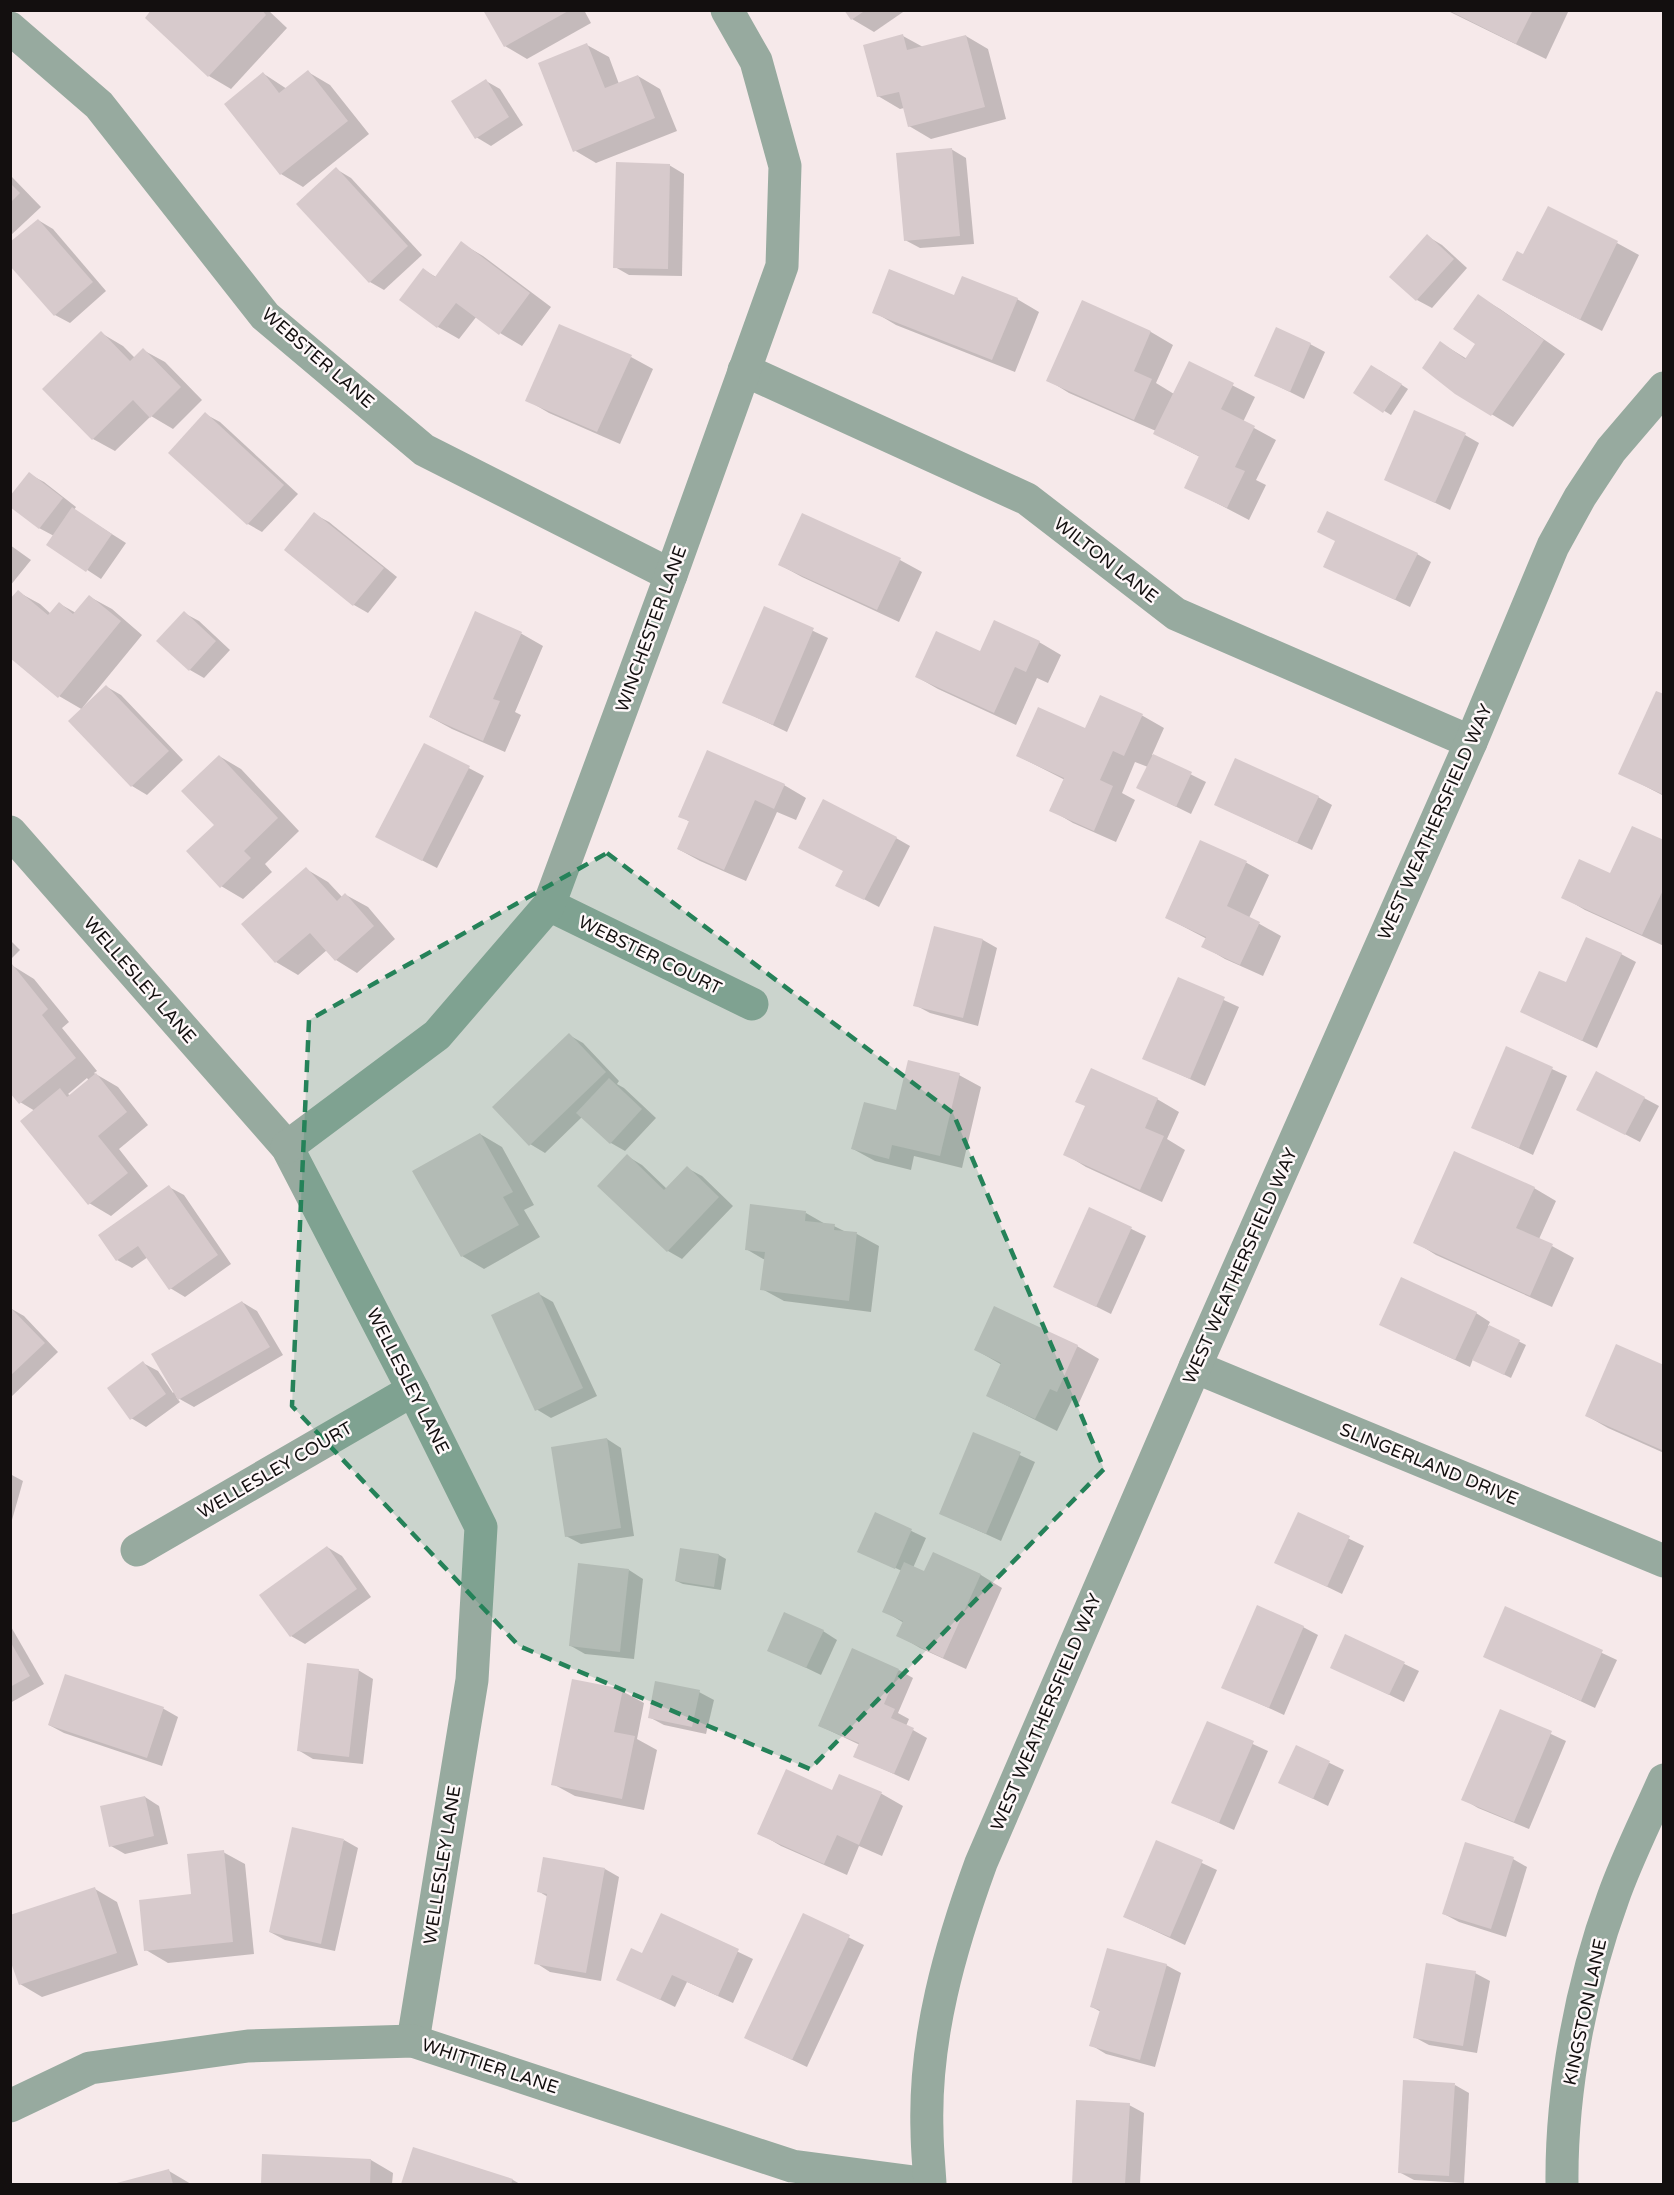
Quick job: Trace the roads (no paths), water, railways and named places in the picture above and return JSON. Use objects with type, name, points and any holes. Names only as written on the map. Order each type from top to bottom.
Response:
[{"type":"street","name":"WINCHESTER LANE","points":[[287,1147],[437,1035],[549,905],[782,266],[785,166],[756,61],[727,10]]},
{"type":"street","name":"WEBSTER LANE","points":[[10,28],[99,105],[265,316],[424,450],[671,575]]},
{"type":"street","name":"WILTON LANE","points":[[744,370],[1027,499],[1176,614],[1471,742]]},
{"type":"street","name":"WEST WEATHERSFIELD WAY","points":[[930,2184],[926,2128],[929,2070],[936,2017],[946,1969],[981,1863],[1195,1367],[1471,742],[1553,546],[1580,497],[1611,450],[1664,388]]},
{"type":"street","name":"WELLESLEY LANE","points":[[10,832],[287,1147],[481,1527],[472,1680],[413,2041]]},
{"type":"street","name":"WEBSTER COURT","points":[[549,905],[752,1004]]},
{"type":"street","name":"SLINGERLAND DRIVE","points":[[1195,1367],[1664,1560]]},
{"type":"street","name":"WELLESLEY COURT","points":[[137,1550],[413,1390]]},
{"type":"street","name":"KINGSTON LANE","points":[[1562,2184],[1562,2155],[1569,2086],[1593,1956],[1613,1895],[1664,1780]]},
{"type":"street","name":"WHITTIER LANE","points":[[10,2106],[90,2068],[248,2046],[413,2041],[792,2166],[930,2184]]}]
